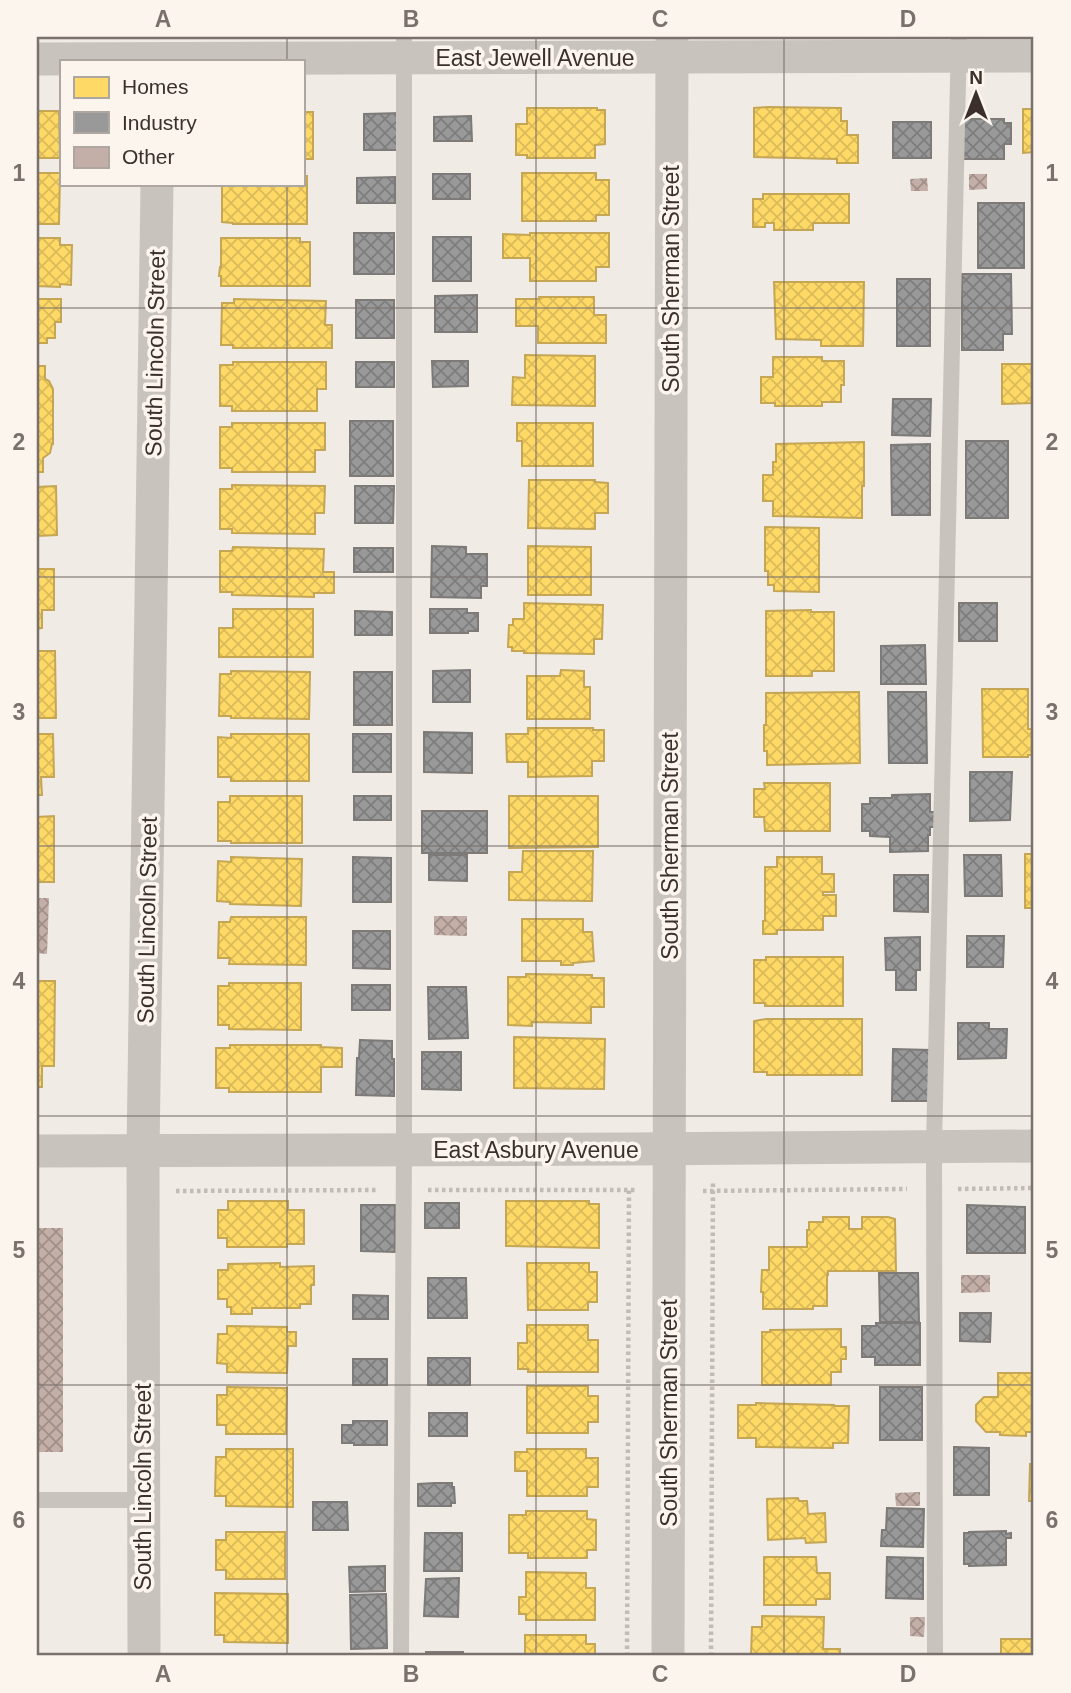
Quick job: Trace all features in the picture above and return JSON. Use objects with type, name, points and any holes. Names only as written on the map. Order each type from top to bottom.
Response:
[{"type":"street","name":"East Jewell Avenue","points":[[37,59],[159,52],[672,47],[958,47],[1034,56]]},
{"type":"street","name":"South Sherman Street","points":[[668,1656],[672,47]]},
{"type":"street","name":"South Lincoln Street","points":[[144,1656],[143,1152],[157,186]]},
{"type":"street","name":"East Asbury Avenue","points":[[37,1151],[1034,1146]]},
{"type":"lane","points":[[935,1656],[934,1146],[958,47]]},
{"type":"lane","points":[[401,1656],[404,48]]},
{"type":"lane","points":[[37,1500],[143,1500]]},
{"type":"path","points":[[711,1656],[713,1173]]},
{"type":"path","points":[[627,1656],[629,1182]]},
{"type":"path","points":[[695,1191],[1034,1188]]},
{"type":"building: Homes","points":[[527,108],[605,110],[605,144],[595,145],[595,158],[527,158],[527,155],[516,155],[516,124],[527,124]]},
{"type":"building: Homes","points":[[754,108],[841,108],[841,121],[847,121],[847,135],[858,135],[858,163],[837,163],[837,159],[754,157]]},
{"type":"building: Homes","points":[[1023,109],[1034,109],[1034,152],[1023,153]]},
{"type":"building: Homes","points":[[37,111],[59,111],[60,158],[37,158]]},
{"type":"building: Homes","points":[[304,112],[313,112],[313,159],[304,159]]},
{"type":"building: Homes","points":[[37,173],[60,173],[59,224],[37,224]]},
{"type":"building: Homes","points":[[522,173],[596,173],[596,180],[609,180],[609,215],[596,215],[596,221],[522,221]]},
{"type":"building: Homes","points":[[304,176],[307,176],[307,224],[222,222],[222,186],[304,186]]},
{"type":"building: Homes","points":[[763,194],[849,194],[849,223],[813,223],[813,230],[774,230],[774,223],[765,223],[765,227],[753,227],[753,199],[763,199]]},
{"type":"building: Homes","points":[[609,233],[609,267],[596,267],[596,281],[530,281],[530,258],[503,258],[503,234]]},
{"type":"building: Homes","points":[[37,238],[60,238],[60,245],[72,245],[71,285],[37,286]]},
{"type":"building: Homes","points":[[221,238],[300,238],[300,242],[310,242],[310,286],[221,286]]},
{"type":"building: Homes","points":[[774,282],[864,282],[863,346],[821,346],[821,340],[776,339]]},
{"type":"building: Homes","points":[[594,297],[594,315],[606,315],[606,343],[538,343],[538,326],[516,326],[516,299]]},
{"type":"building: Homes","points":[[37,299],[61,299],[61,322],[55,322],[55,338],[47,338],[47,343],[37,343]]},
{"type":"building: Homes","points":[[234,299],[326,301],[325,325],[332,325],[332,348],[233,348],[233,345],[221,345],[222,303],[234,303]]},
{"type":"building: Homes","points":[[525,355],[595,356],[595,406],[512,405],[513,377],[525,378]]},
{"type":"building: Homes","points":[[773,357],[822,357],[822,361],[844,361],[841,402],[822,402],[822,406],[775,406],[775,403],[761,403],[761,377],[773,377]]},
{"type":"building: Homes","points":[[233,362],[326,362],[326,389],[317,389],[317,411],[232,411],[232,406],[220,406],[220,365],[233,365]]},
{"type":"building: Homes","points":[[1002,364],[1034,364],[1034,403],[1002,404]]},
{"type":"building: Homes","points":[[37,366],[45,366],[45,379],[53,389],[53,444],[50,453],[43,458],[43,472],[37,472]]},
{"type":"building: Homes","points":[[232,423],[325,423],[325,450],[315,450],[315,472],[232,472],[232,468],[220,468],[220,427],[232,427]]},
{"type":"building: Homes","points":[[517,423],[593,423],[593,466],[522,466],[522,441],[517,441]]},
{"type":"building: Homes","points":[[864,442],[862,518],[773,516],[773,501],[763,501],[763,475],[773,475],[776,444]]},
{"type":"building: Homes","points":[[529,480],[595,480],[608,483],[608,513],[595,513],[595,529],[528,528]]},
{"type":"building: Homes","points":[[232,485],[325,486],[324,513],[315,513],[315,534],[232,533],[232,529],[220,529],[220,489],[232,489]]},
{"type":"building: Homes","points":[[56,486],[57,535],[37,536],[37,487]]},
{"type":"building: Homes","points":[[765,527],[819,528],[819,592],[774,591],[774,585],[768,585],[768,571],[765,571]]},
{"type":"building: Homes","points":[[528,546],[591,547],[591,595],[528,595]]},
{"type":"building: Homes","points":[[233,547],[324,549],[323,572],[334,572],[334,593],[314,593],[314,597],[232,595],[232,592],[220,592],[220,551],[232,551]]},
{"type":"building: Homes","points":[[37,569],[54,569],[54,610],[42,610],[42,628],[37,629]]},
{"type":"building: Homes","points":[[524,603],[603,605],[602,639],[594,639],[594,654],[512,651],[512,647],[508,647],[509,625],[513,625],[513,619],[524,619]]},
{"type":"building: Homes","points":[[233,609],[313,609],[313,657],[219,657],[219,628],[233,628]]},
{"type":"building: Homes","points":[[766,611],[834,612],[834,671],[812,671],[812,676],[766,676]]},
{"type":"building: Homes","points":[[37,651],[55,651],[56,718],[37,718]]},
{"type":"building: Homes","points":[[561,670],[584,671],[584,687],[590,687],[590,719],[527,719],[527,676],[560,676]]},
{"type":"building: Homes","points":[[231,671],[310,672],[309,719],[219,716],[220,674],[231,674]]},
{"type":"building: Homes","points":[[982,689],[1028,689],[1028,729],[1032,729],[1034,715],[1034,755],[983,757]]},
{"type":"building: Homes","points":[[859,692],[860,763],[767,765],[767,751],[764,751],[766,693]]},
{"type":"building: Homes","points":[[528,728],[604,730],[604,761],[592,761],[592,776],[528,777],[528,762],[507,762],[506,734],[528,734]]},
{"type":"building: Homes","points":[[37,734],[53,734],[54,777],[41,777],[42,795],[37,795]]},
{"type":"building: Homes","points":[[231,734],[309,734],[309,781],[231,781],[231,777],[218,777],[218,737],[231,738]]},
{"type":"building: Homes","points":[[764,783],[830,783],[830,831],[765,831],[764,817],[754,817],[754,789],[765,789]]},
{"type":"building: Homes","points":[[230,796],[302,796],[302,843],[218,841],[218,802],[230,802]]},
{"type":"building: Homes","points":[[509,796],[598,796],[598,847],[509,848]]},
{"type":"building: Homes","points":[[54,816],[54,882],[37,882],[37,817]]},
{"type":"building: Homes","points":[[523,851],[593,851],[592,901],[509,900],[509,872],[522,872]]},
{"type":"building: Homes","points":[[1025,854],[1034,854],[1034,908],[1025,908]]},
{"type":"building: Homes","points":[[231,857],[302,859],[301,906],[230,904],[217,901],[218,861],[231,862]]},
{"type":"building: Homes","points":[[777,857],[822,857],[822,874],[834,874],[834,892],[823,892],[823,895],[836,895],[836,916],[823,916],[823,930],[777,930],[777,934],[763,934],[765,867],[777,867]]},
{"type":"building: Homes","points":[[231,917],[306,917],[306,965],[229,964],[230,958],[218,958],[219,922],[230,922]]},
{"type":"building: Homes","points":[[522,919],[583,919],[583,932],[592,932],[594,961],[561,965],[561,961],[522,961]]},
{"type":"building: Homes","points":[[766,957],[843,957],[843,1006],[765,1006],[765,1003],[754,1003],[754,960],[766,960]]},
{"type":"building: Homes","points":[[526,974],[592,975],[592,978],[604,978],[604,1007],[591,1007],[591,1023],[532,1022],[532,1026],[508,1025],[508,977],[526,977]]},
{"type":"building: Homes","points":[[37,981],[55,981],[54,1066],[42,1066],[42,1087],[37,1087]]},
{"type":"building: Homes","points":[[229,983],[301,983],[301,1030],[229,1029],[229,1025],[218,1025],[218,986],[229,986]]},
{"type":"building: Homes","points":[[862,1019],[862,1075],[767,1075],[767,1072],[754,1072],[754,1021]]},
{"type":"building: Homes","points":[[514,1037],[605,1039],[604,1089],[514,1088]]},
{"type":"building: Homes","points":[[230,1045],[321,1045],[342,1048],[342,1067],[321,1067],[321,1092],[229,1092],[229,1088],[216,1088],[216,1048],[230,1048]]},
{"type":"building: Homes","points":[[228,1201],[288,1201],[288,1210],[304,1210],[304,1244],[287,1244],[287,1247],[227,1247],[227,1238],[218,1238],[218,1210],[228,1210]]},
{"type":"building: Homes","points":[[506,1201],[589,1201],[589,1204],[599,1204],[599,1248],[506,1246]]},
{"type":"building: Homes","points":[[823,1217],[849,1217],[849,1229],[862,1229],[862,1217],[895,1219],[896,1271],[828,1271],[827,1306],[813,1306],[813,1309],[763,1309],[762,1270],[769,1270],[769,1247],[807,1247],[809,1222],[823,1222]]},
{"type":"building: Homes","points":[[280,1263],[280,1267],[314,1266],[311,1304],[300,1304],[300,1308],[252,1308],[252,1314],[231,1314],[227,1299],[218,1299],[218,1270],[228,1270],[228,1264]]},
{"type":"building: Homes","points":[[527,1263],[589,1263],[589,1272],[597,1272],[597,1302],[588,1302],[588,1310],[528,1310]]},
{"type":"building: Homes","points":[[527,1325],[588,1325],[588,1340],[598,1340],[598,1372],[528,1372],[528,1369],[518,1369],[518,1343],[527,1343]]},
{"type":"building: Homes","points":[[227,1326],[287,1327],[287,1332],[296,1332],[296,1346],[288,1346],[287,1373],[227,1372],[227,1364],[217,1363],[218,1334],[227,1334]]},
{"type":"building: Homes","points":[[841,1329],[841,1347],[846,1347],[846,1359],[841,1359],[841,1372],[831,1372],[831,1385],[762,1385],[762,1332]]},
{"type":"building: Homes","points":[[998,1373],[1034,1373],[1034,1432],[1026,1432],[1026,1436],[1000,1435],[1000,1432],[986,1432],[976,1421],[976,1405],[984,1397],[998,1397]]},
{"type":"building: Homes","points":[[527,1386],[588,1386],[588,1396],[598,1396],[598,1422],[588,1422],[588,1433],[527,1433]]},
{"type":"building: Homes","points":[[227,1387],[287,1388],[286,1434],[226,1434],[226,1425],[217,1425],[217,1395],[227,1395]]},
{"type":"building: Homes","points":[[756,1403],[849,1406],[848,1443],[833,1443],[833,1448],[756,1447],[756,1438],[738,1438],[738,1405]]},
{"type":"building: Homes","points":[[226,1449],[293,1449],[293,1507],[226,1506],[226,1496],[215,1496],[216,1457],[226,1457]]},
{"type":"building: Homes","points":[[527,1449],[586,1449],[586,1458],[598,1458],[598,1487],[587,1487],[587,1496],[527,1496],[527,1471],[515,1471],[515,1452],[527,1452]]},
{"type":"building: Homes","points":[[1030,1464],[1034,1464],[1034,1501],[1029,1501]]},
{"type":"building: Homes","points":[[798,1498],[799,1501],[807,1501],[808,1514],[825,1513],[826,1542],[806,1543],[805,1538],[768,1540],[767,1499]]},
{"type":"building: Homes","points":[[526,1511],[587,1511],[587,1519],[596,1520],[596,1550],[587,1550],[587,1558],[528,1558],[528,1553],[509,1553],[509,1515],[526,1515]]},
{"type":"building: Homes","points":[[226,1532],[285,1532],[285,1579],[226,1579],[226,1570],[216,1570],[216,1540],[226,1540]]},
{"type":"building: Homes","points":[[764,1557],[816,1557],[817,1573],[830,1573],[830,1599],[816,1599],[816,1605],[764,1605]]},
{"type":"building: Homes","points":[[526,1572],[586,1573],[586,1588],[595,1588],[595,1620],[526,1620],[526,1614],[519,1614],[519,1597],[526,1597]]},
{"type":"building: Homes","points":[[215,1593],[288,1594],[288,1643],[224,1642],[224,1635],[215,1635]]},
{"type":"building: Homes","points":[[762,1616],[824,1617],[823,1649],[840,1649],[840,1656],[751,1656],[752,1627],[762,1627]]},
{"type":"building: Homes","points":[[525,1635],[586,1635],[586,1644],[595,1644],[595,1656],[525,1656]]},
{"type":"building: Homes","points":[[1001,1639],[1034,1639],[1034,1656],[1001,1656]]},
{"type":"building: Industry","points":[[401,113],[402,150],[364,150],[364,114]]},
{"type":"building: Industry","points":[[471,116],[472,141],[434,141],[434,117]]},
{"type":"building: Industry","points":[[963,119],[1004,119],[1004,123],[1011,123],[1011,144],[1004,144],[1004,159],[963,159]]},
{"type":"building: Industry","points":[[893,122],[931,122],[931,158],[893,158]]},
{"type":"building: Industry","points":[[433,174],[470,174],[470,199],[433,199]]},
{"type":"building: Industry","points":[[395,177],[395,203],[357,203],[357,178]]},
{"type":"building: Industry","points":[[978,203],[1024,203],[1024,268],[978,268]]},
{"type":"building: Industry","points":[[354,233],[394,233],[394,274],[354,274]]},
{"type":"building: Industry","points":[[433,237],[471,237],[471,281],[433,281]]},
{"type":"building: Industry","points":[[962,274],[1011,274],[1012,334],[1003,334],[1003,350],[962,350]]},
{"type":"building: Industry","points":[[897,279],[930,279],[930,346],[897,346]]},
{"type":"building: Industry","points":[[477,295],[477,332],[435,332],[435,296]]},
{"type":"building: Industry","points":[[356,300],[394,300],[394,338],[356,338]]},
{"type":"building: Industry","points":[[432,361],[468,361],[468,386],[433,387]]},
{"type":"building: Industry","points":[[356,362],[394,362],[394,387],[356,387]]},
{"type":"building: Industry","points":[[893,399],[931,399],[930,436],[892,435]]},
{"type":"building: Industry","points":[[350,421],[393,421],[393,476],[350,476]]},
{"type":"building: Industry","points":[[966,441],[1008,441],[1008,518],[966,518]]},
{"type":"building: Industry","points":[[930,444],[930,515],[892,515],[891,445]]},
{"type":"building: Industry","points":[[355,486],[394,486],[393,523],[355,523]]},
{"type":"building: Industry","points":[[432,546],[466,547],[466,554],[487,554],[487,586],[481,586],[481,598],[431,597]]},
{"type":"building: Industry","points":[[354,548],[393,548],[393,572],[354,572]]},
{"type":"building: Industry","points":[[959,603],[997,603],[997,641],[959,641]]},
{"type":"building: Industry","points":[[430,609],[467,609],[467,613],[478,613],[478,631],[430,633]]},
{"type":"building: Industry","points":[[355,611],[392,612],[392,635],[355,635]]},
{"type":"building: Industry","points":[[925,645],[926,684],[881,684],[881,646]]},
{"type":"building: Industry","points":[[470,670],[470,702],[433,702],[433,671]]},
{"type":"building: Industry","points":[[354,672],[392,672],[392,725],[354,725]]},
{"type":"building: Industry","points":[[888,692],[926,692],[927,763],[889,763]]},
{"type":"building: Industry","points":[[424,732],[472,733],[472,773],[424,772]]},
{"type":"building: Industry","points":[[353,734],[391,734],[391,772],[353,772]]},
{"type":"building: Industry","points":[[970,772],[1012,772],[1010,820],[970,821]]},
{"type":"building: Industry","points":[[930,794],[930,812],[935,812],[936,827],[930,827],[928,851],[890,852],[890,837],[870,836],[870,831],[862,831],[862,804],[870,804],[870,798]]},
{"type":"building: Industry","points":[[354,796],[391,796],[391,820],[354,820]]},
{"type":"building: Industry","points":[[422,811],[487,811],[487,853],[422,853]]},
{"type":"building: Industry","points":[[429,855],[467,855],[467,881],[429,880]]},
{"type":"building: Industry","points":[[964,855],[1001,855],[1002,896],[965,896]]},
{"type":"building: Industry","points":[[353,857],[391,858],[391,902],[353,902]]},
{"type":"building: Industry","points":[[894,875],[928,875],[928,912],[894,911]]},
{"type":"building: Industry","points":[[353,931],[390,931],[390,969],[353,968]]},
{"type":"building: Industry","points":[[967,936],[1004,936],[1003,967],[967,967]]},
{"type":"building: Industry","points":[[920,937],[920,970],[916,970],[916,990],[896,990],[896,970],[886,970],[885,938]]},
{"type":"building: Industry","points":[[352,985],[390,985],[390,1010],[352,1010]]},
{"type":"building: Industry","points":[[428,987],[466,987],[468,1038],[429,1039]]},
{"type":"building: Industry","points":[[958,1023],[989,1023],[989,1029],[1007,1029],[1006,1058],[958,1059]]},
{"type":"building: Industry","points":[[360,1040],[392,1041],[394,1096],[356,1095]]},
{"type":"building: Industry","points":[[893,1049],[931,1050],[930,1101],[892,1101]]},
{"type":"building: Industry","points":[[422,1052],[461,1052],[461,1090],[422,1089]]},
{"type":"building: Industry","points":[[425,1203],[459,1203],[459,1228],[425,1228]]},
{"type":"building: Industry","points":[[361,1205],[395,1205],[395,1252],[361,1251]]},
{"type":"building: Industry","points":[[967,1205],[1025,1207],[1025,1253],[967,1253]]},
{"type":"building: Industry","points":[[879,1273],[918,1273],[919,1322],[880,1322]]},
{"type":"building: Industry","points":[[428,1278],[466,1278],[467,1318],[428,1318]]},
{"type":"building: Industry","points":[[353,1295],[388,1296],[388,1319],[353,1319]]},
{"type":"building: Industry","points":[[960,1313],[991,1313],[990,1342],[960,1341]]},
{"type":"building: Industry","points":[[876,1323],[920,1323],[920,1365],[875,1365],[875,1357],[862,1357],[862,1326],[876,1326]]},
{"type":"building: Industry","points":[[428,1358],[470,1358],[470,1385],[428,1385]]},
{"type":"building: Industry","points":[[353,1359],[387,1359],[387,1385],[353,1385]]},
{"type":"building: Industry","points":[[880,1387],[922,1387],[922,1440],[880,1440]]},
{"type":"building: Industry","points":[[429,1413],[467,1413],[467,1436],[429,1436]]},
{"type":"building: Industry","points":[[353,1421],[387,1421],[387,1445],[342,1443],[342,1425],[353,1425]]},
{"type":"building: Industry","points":[[954,1447],[989,1448],[989,1495],[954,1495]]},
{"type":"building: Industry","points":[[452,1483],[455,1503],[451,1503],[451,1506],[418,1506],[418,1484]]},
{"type":"building: Industry","points":[[313,1502],[347,1502],[348,1530],[313,1530]]},
{"type":"building: Industry","points":[[887,1508],[924,1509],[923,1547],[881,1546],[882,1530],[886,1530]]},
{"type":"building: Industry","points":[[1006,1531],[1006,1534],[1011,1533],[1011,1538],[1006,1538],[1006,1565],[964,1564],[964,1533]]},
{"type":"building: Industry","points":[[425,1533],[462,1533],[462,1571],[424,1571]]},
{"type":"building: Industry","points":[[887,1557],[923,1558],[923,1599],[886,1598]]},
{"type":"building: Industry","points":[[385,1566],[385,1591],[350,1592],[349,1567]]},
{"type":"building: Industry","points":[[459,1578],[458,1617],[424,1616],[426,1579]]},
{"type":"building: Industry","points":[[386,1594],[387,1648],[351,1649],[350,1595]]},
{"type":"building: Industry","points":[[426,1652],[463,1652],[463,1656],[426,1656]]},
{"type":"building: Other","points":[[969,174],[987,174],[987,189],[969,190]]},
{"type":"building: Other","points":[[927,178],[928,191],[911,191],[910,179]]},
{"type":"building: Other","points":[[37,898],[49,898],[47,954],[37,953]]},
{"type":"building: Other","points":[[434,916],[467,916],[467,936],[434,935]]},
{"type":"building: Other","points":[[37,1228],[63,1228],[63,1452],[37,1452]]},
{"type":"building: Other","points":[[961,1275],[990,1275],[990,1292],[961,1293]]},
{"type":"building: Other","points":[[920,1492],[920,1506],[896,1506],[895,1493]]},
{"type":"building: Other","points":[[910,1617],[925,1617],[924,1637],[910,1636]]}]
